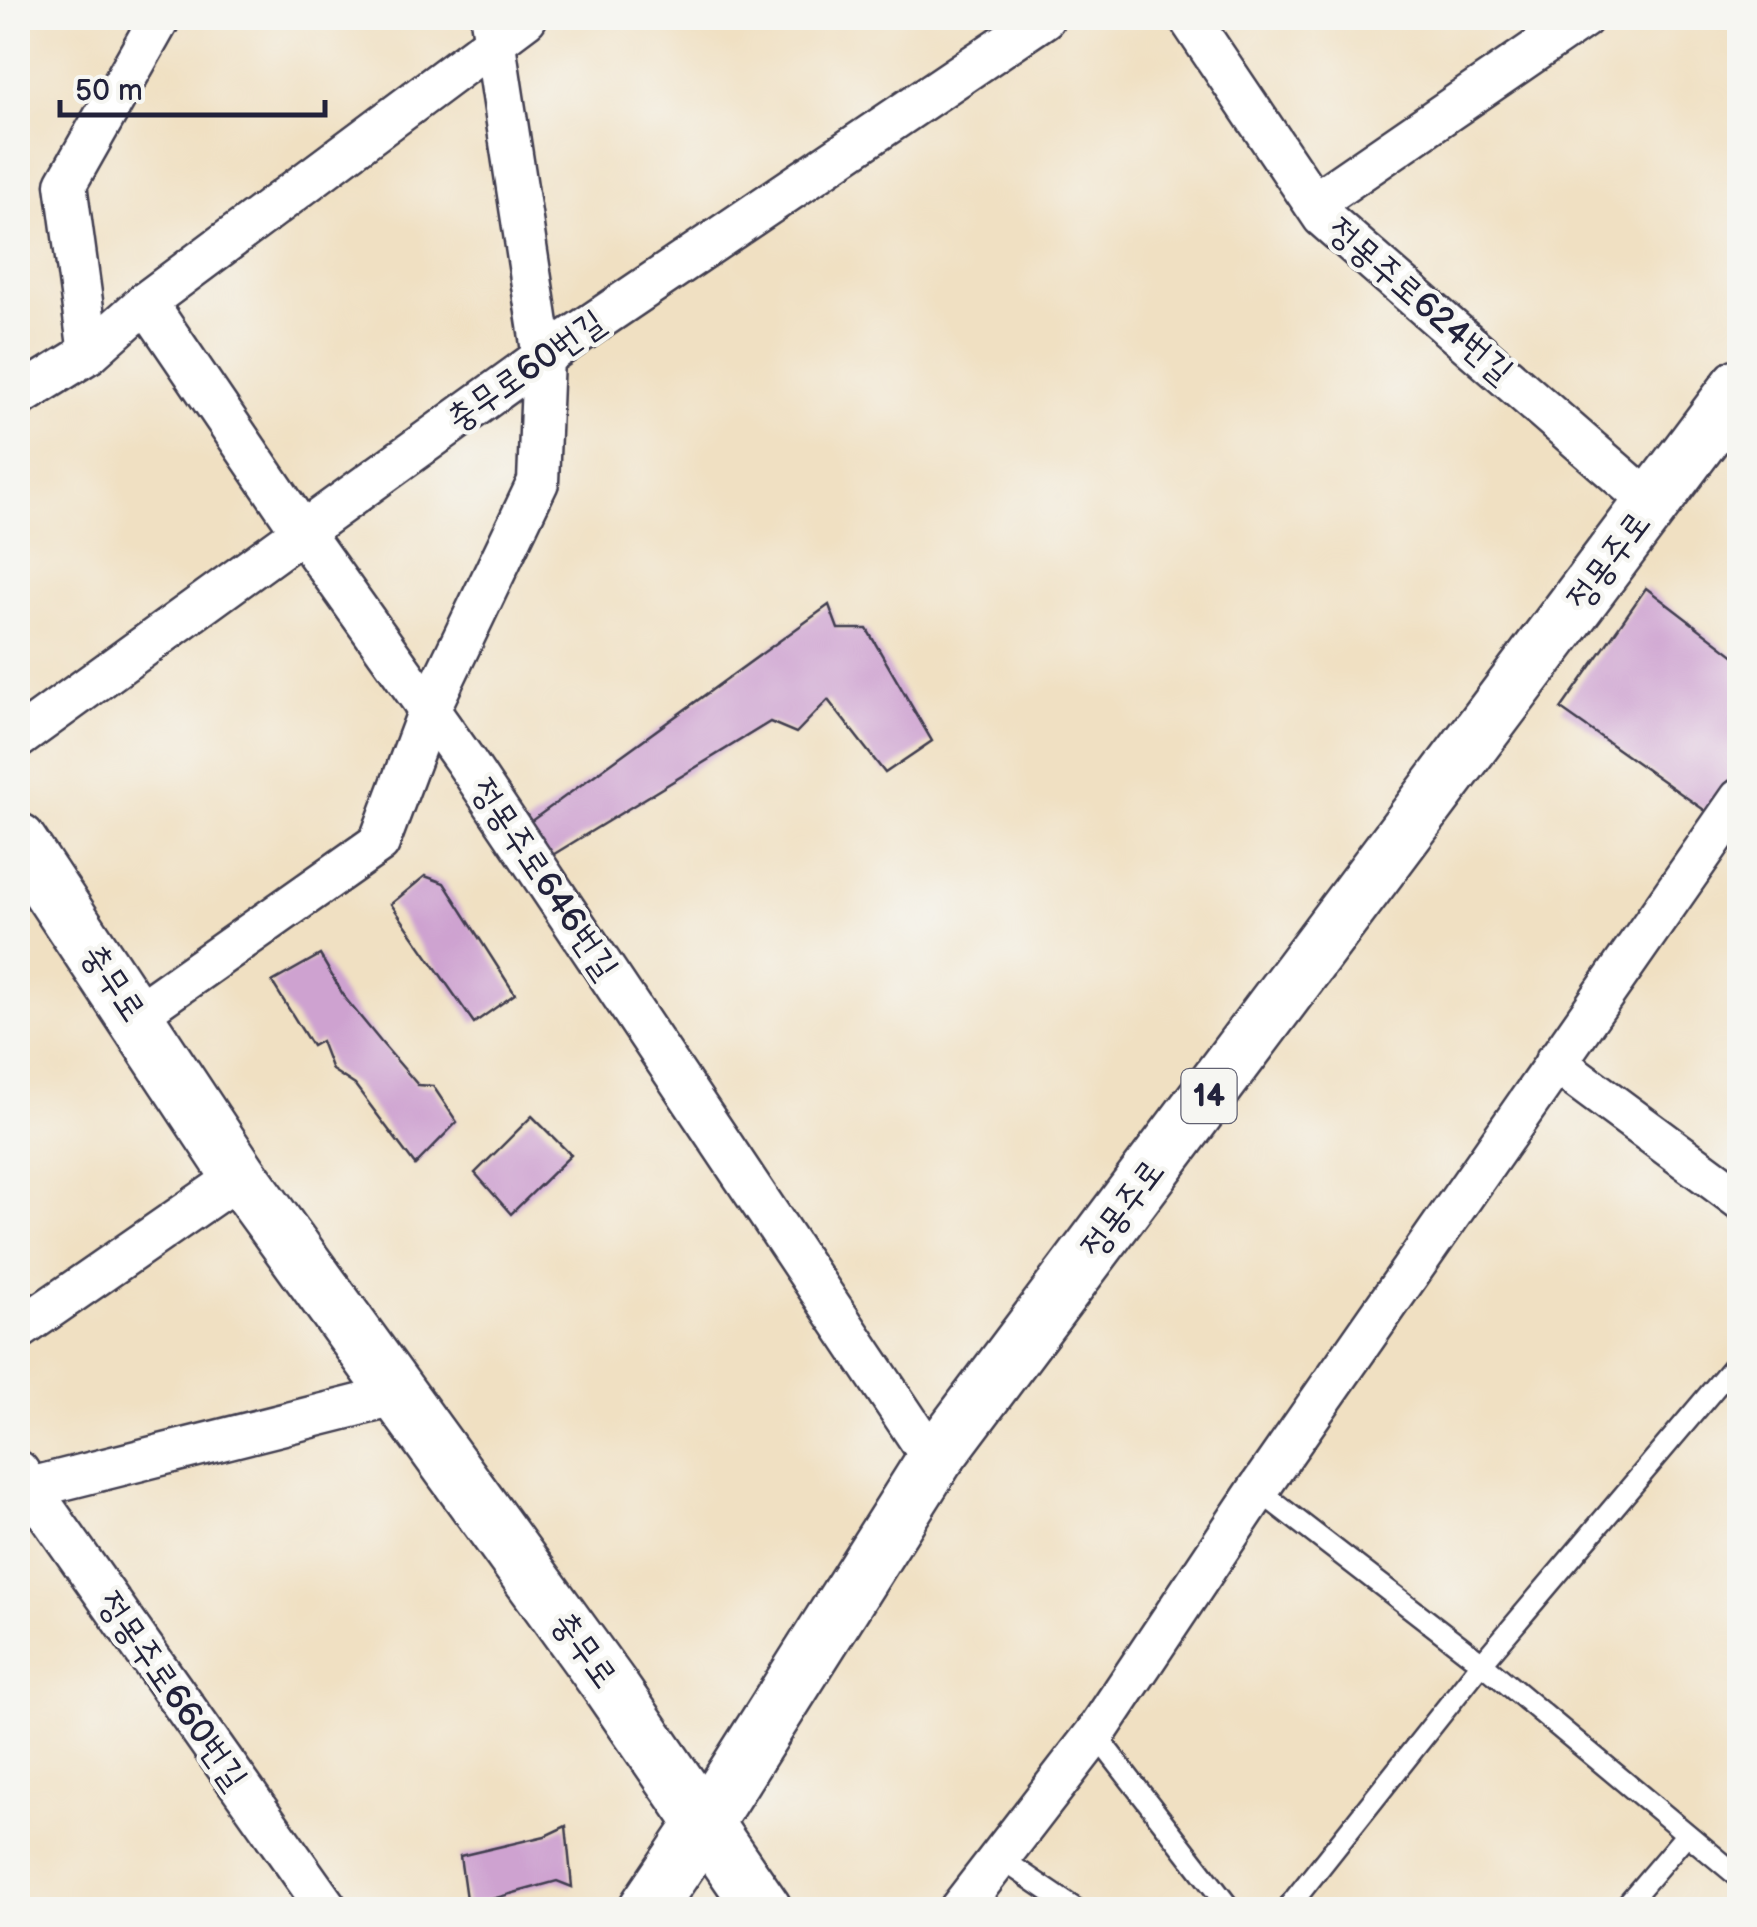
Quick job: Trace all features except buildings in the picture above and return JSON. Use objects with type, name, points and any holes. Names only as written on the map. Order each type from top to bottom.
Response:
[{"type":"main road","name":"정몽주로","points":[[646,1910],[934,1462],[1740,386]]},
{"type":"main road","name":"충무로","points":[[18,841],[240,1176],[609,1684],[764,1910]]},
{"type":"street","points":[[89,353],[66,184],[160,18]]},
{"type":"street","points":[[18,397],[89,353],[146,302],[492,29],[526,18]]},
{"type":"street","name":"충무로60번길","points":[[18,738],[543,357],[1044,18]]},
{"type":"street","name":"정몽주로624번길","points":[[1189,18],[1324,218],[1652,504]]},
{"type":"street","points":[[1314,204],[1583,18]]},
{"type":"street","points":[[134,1016],[379,843],[429,710],[538,482],[543,357],[492,29]]},
{"type":"street","name":"정몽주로646번길","points":[[146,302],[429,710],[934,1462]]},
{"type":"street","points":[[960,1910],[1096,1734],[1258,1490],[1740,799]]},
{"type":"street","points":[[1555,1062],[1740,1198]]},
{"type":"street","points":[[18,1330],[240,1176]]},
{"type":"street","points":[[22,1484],[399,1395]]},
{"type":"street","name":"정몽주로660번길","points":[[22,1484],[328,1910]]},
{"type":"lane","points":[[1286,1910],[1482,1663],[1740,1358]]},
{"type":"lane","points":[[1258,1490],[1482,1663],[1740,1878]]},
{"type":"lane","points":[[1096,1734],[1230,1910]]},
{"type":"lane","points":[[1622,1910],[1686,1835]]},
{"type":"lane","points":[[1000,1858],[1077,1910]]}]
